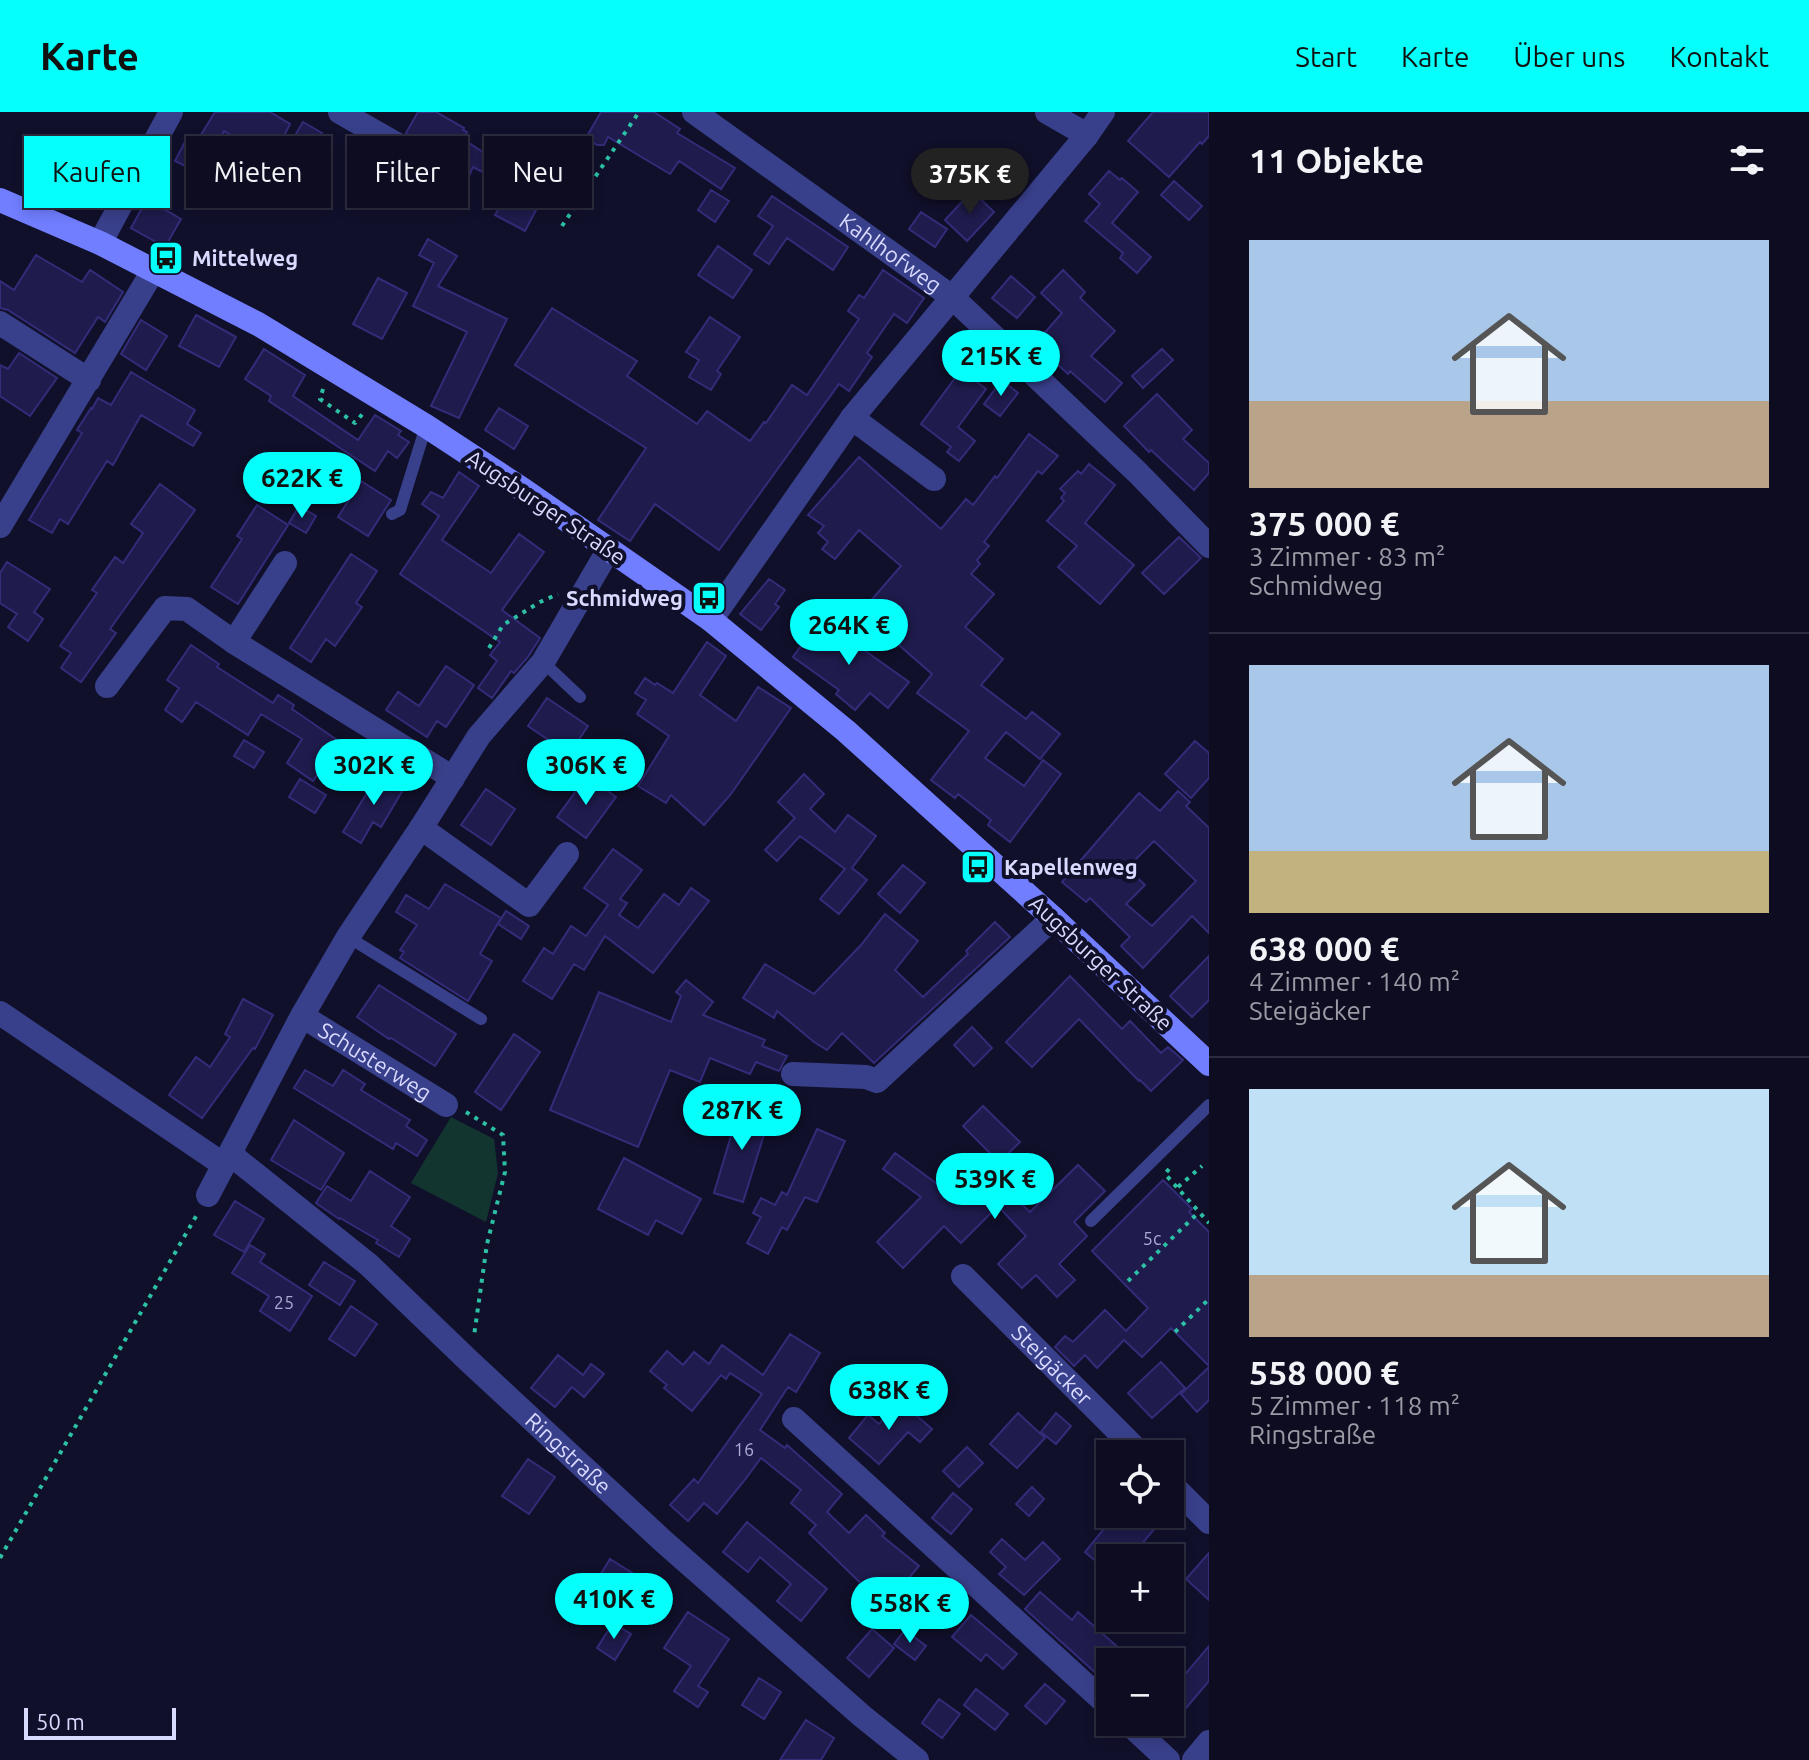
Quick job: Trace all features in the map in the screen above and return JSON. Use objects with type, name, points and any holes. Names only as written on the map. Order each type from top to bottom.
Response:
[{"type":"main road","name":"Augsburger Straße","points":[[0,200],[100,243],[258,324],[426,426],[711,620],[846,731],[1209,1064]]},
{"type":"street","points":[[100,243],[171,112]]},
{"type":"street","points":[[340,112],[382,136]]},
{"type":"street","name":"Kahlhofweg","points":[[694,112],[952,297],[1138,473],[1209,546]]},
{"type":"street","points":[[1047,112],[1087,135]]},
{"type":"street","points":[[711,620],[852,418],[1103,112]]},
{"type":"street","points":[[0,526],[153,271]]},
{"type":"street","points":[[0,323],[89,380]]},
{"type":"street","points":[[852,418],[934,479]]},
{"type":"street","name":"Schusterweg","points":[[227,1160],[302,1016],[348,937],[479,736],[543,662],[609,549]]},
{"type":"street","points":[[234,642],[285,563]]},
{"type":"street","points":[[107,686],[165,608],[187,609],[234,642],[453,778]]},
{"type":"street","points":[[421,828],[529,905],[567,854]]},
{"type":"street","points":[[793,1074],[866,1077],[877,1081],[1053,918]]},
{"type":"street","name":"Ringstraße","points":[[0,1013],[227,1160],[369,1265],[663,1541],[868,1721],[917,1760]]},
{"type":"street","name":"Schusterweg","points":[[302,1016],[446,1105]]},
{"type":"street","points":[[208,1195],[227,1160]]},
{"type":"street","name":"Steigäcker","points":[[963,1276],[1127,1440]]},
{"type":"street","points":[[794,1419],[1096,1694]]},
{"type":"street","points":[[1184,1497],[1209,1522]]},
{"type":"street","points":[[1142,1736],[1168,1760]]},
{"type":"street","points":[[1194,1760],[1209,1742]]},
{"type":"lane","points":[[392,514],[400,510],[426,426]]},
{"type":"lane","points":[[543,662],[580,697]]},
{"type":"lane","points":[[348,937],[481,1019]]},
{"type":"lane","points":[[1091,1221],[1209,1105]]},
{"type":"path","points":[[562,226],[639,112]]},
{"type":"path","points":[[489,648],[503,625],[540,602],[590,582]]},
{"type":"path","points":[[446,1105],[456,1106],[503,1135],[505,1172],[487,1244],[470,1362]]},
{"type":"path","points":[[1171,1166],[1165,1174],[1209,1223]]},
{"type":"path","points":[[1178,1187],[1202,1166]]},
{"type":"path","points":[[0,1558],[208,1195]]},
{"type":"path","points":[[1128,1281],[1199,1212]]},
{"type":"path","points":[[1175,1332],[1209,1299]]},
{"type":"green space","points":[[451,1117],[494,1139],[498,1173],[486,1222],[411,1183]]},
{"type":"building","points":[[215,112],[270,112],[290,124],[284,136],[233,136],[224,131],[221,136],[200,136]]},
{"type":"building","points":[[418,112],[436,112],[467,132],[465,136],[411,136],[406,133]]},
{"type":"building","points":[[601,112],[654,112],[680,129],[677,133],[735,168],[721,189],[679,161],[670,174],[608,137],[604,145],[597,145],[592,142],[592,136],[587,136]]},
{"type":"building","points":[[1153,112],[1209,112],[1209,136],[1169,177],[1128,141]]},
{"type":"building","points":[[303,122],[322,133],[320,136],[295,136]]},
{"type":"building","points":[[186,140],[186,166],[175,161]]},
{"type":"building","points":[[468,142],[484,153],[484,173],[473,167],[469,176]]},
{"type":"building","points":[[1109,171],[1138,192],[1112,223],[1151,257],[1137,273],[1120,258],[1123,253],[1085,221],[1100,204],[1089,194]]},
{"type":"building","points":[[1174,181],[1202,206],[1189,220],[1161,195]]},
{"type":"building","points":[[711,190],[729,201],[715,222],[698,210]]},
{"type":"building","points":[[972,191],[994,212],[967,241],[945,220]]},
{"type":"building","points":[[772,196],[848,247],[833,270],[787,238],[769,264],[754,254],[773,226],[758,216]]},
{"type":"building","points":[[142,208],[162,208],[181,219],[165,247],[131,228]]},
{"type":"building","points":[[499,208],[537,208],[525,231],[495,215]]},
{"type":"building","points":[[921,212],[947,229],[935,247],[909,229]]},
{"type":"building","points":[[428,239],[457,256],[438,286],[507,319],[459,418],[431,406],[467,332],[413,306],[434,263],[419,255]]},
{"type":"building","points":[[718,246],[752,270],[733,298],[698,275]]},
{"type":"building","points":[[36,255],[82,282],[90,270],[123,292],[105,322],[98,317],[75,353],[8,310],[0,308],[0,281],[14,290]]},
{"type":"building","points":[[883,270],[924,298],[907,323],[894,314],[867,353],[872,357],[849,391],[839,384],[719,550],[655,504],[630,541],[598,520],[646,448],[515,365],[552,308],[637,361],[627,376],[697,424],[707,411],[750,441],[792,385],[807,395],[859,319],[848,311],[859,295],[864,298]]},
{"type":"building","points":[[1063,270],[1085,292],[1080,298],[1115,331],[1091,356],[1122,383],[1105,402],[1035,344],[1062,313],[1041,293]]},
{"type":"building","points":[[1011,276],[1035,297],[1017,318],[992,298]]},
{"type":"building","points":[[378,278],[407,293],[382,339],[353,324]]},
{"type":"building","points":[[196,315],[236,337],[219,367],[179,346]]},
{"type":"building","points":[[710,317],[740,337],[717,371],[721,374],[711,390],[689,377],[699,360],[686,352]]},
{"type":"building","points":[[141,320],[167,336],[146,370],[121,354]]},
{"type":"building","points":[[264,349],[305,375],[293,396],[358,440],[375,415],[401,431],[398,435],[409,442],[397,458],[388,451],[375,471],[269,401],[271,396],[245,379]]},
{"type":"building","points":[[1162,349],[1173,360],[1143,388],[1132,376]]},
{"type":"building","points":[[19,353],[57,378],[30,416],[0,396],[0,365],[8,369]]},
{"type":"building","points":[[961,370],[986,389],[958,427],[975,441],[959,461],[947,452],[951,447],[921,424]]},
{"type":"building","points":[[131,372],[195,410],[187,424],[201,433],[193,446],[141,415],[113,465],[107,461],[68,524],[60,519],[52,533],[29,520],[82,433],[77,430],[91,408],[98,398],[111,405]]},
{"type":"building","points":[[1002,380],[1018,393],[1000,416],[984,404]]},
{"type":"building","points":[[1157,394],[1192,430],[1183,439],[1209,463],[1209,473],[1194,490],[1124,426]]},
{"type":"building","points":[[499,408],[528,426],[514,449],[485,430]]},
{"type":"building","points":[[1029,434],[1058,456],[1042,474],[1038,471],[984,542],[989,546],[977,560],[980,564],[971,574],[994,594],[965,627],[1003,659],[981,685],[1026,719],[1032,712],[1060,734],[1040,759],[1006,732],[985,758],[1024,786],[1043,760],[1061,774],[1010,842],[988,825],[991,820],[958,794],[955,798],[931,780],[969,731],[917,693],[932,674],[861,612],[901,566],[859,530],[835,559],[822,549],[828,542],[818,533],[824,526],[808,515],[859,457],[941,529],[966,499],[973,505]]},
{"type":"building","points":[[1089,464],[1115,485],[1085,523],[1134,565],[1100,604],[1058,567],[1077,546],[1047,521],[1064,501],[1061,498],[1065,493],[1060,489]]},
{"type":"building","points":[[459,472],[479,486],[442,540],[491,573],[519,534],[544,552],[502,610],[540,638],[528,657],[514,673],[511,671],[492,698],[478,688],[497,661],[490,655],[500,642],[400,574],[439,516],[422,504],[431,492],[443,498]]},
{"type":"building","points":[[361,481],[391,500],[368,536],[338,517]]},
{"type":"building","points":[[160,484],[195,510],[110,629],[116,633],[81,682],[61,668],[71,653],[60,646],[97,593],[92,590],[115,557],[123,563],[143,533],[131,524]]},
{"type":"building","points":[[257,505],[288,525],[238,604],[211,587],[242,539],[237,536]]},
{"type":"building","points":[[299,506],[316,516],[306,533],[289,523]]},
{"type":"building","points":[[1179,537],[1201,558],[1164,594],[1142,573]]},
{"type":"building","points":[[351,554],[377,571],[356,603],[362,607],[335,646],[326,639],[311,662],[290,648]]},
{"type":"building","points":[[7,562],[50,589],[34,612],[43,619],[28,641],[8,627],[17,614],[0,603],[0,573]]},
{"type":"building","points":[[769,579],[785,590],[775,604],[779,607],[761,630],[740,614]]},
{"type":"building","points":[[820,619],[909,682],[888,708],[870,693],[855,710],[836,694],[839,690],[793,657]]},
{"type":"building","points":[[707,642],[726,656],[700,695],[736,721],[758,687],[791,708],[731,794],[704,825],[671,795],[666,803],[638,786],[669,736],[637,714],[646,700],[635,693],[645,678],[673,693]]},
{"type":"building","points":[[191,645],[219,664],[217,667],[273,703],[278,695],[294,705],[292,709],[340,742],[313,781],[287,763],[302,739],[261,714],[248,735],[196,702],[182,722],[165,710],[179,688],[167,680]]},
{"type":"building","points":[[446,666],[474,685],[446,727],[437,721],[427,737],[386,710],[398,692],[419,706]]},
{"type":"building","points":[[547,698],[588,726],[569,754],[528,726]]},
{"type":"building","points":[[244,740],[264,752],[254,768],[234,756]]},
{"type":"building","points":[[1195,741],[1209,753],[1209,778],[1191,798],[1165,774]]},
{"type":"building","points":[[379,773],[404,788],[381,827],[373,822],[361,843],[343,832]]},
{"type":"building","points":[[804,774],[824,794],[810,809],[835,832],[848,815],[876,836],[852,868],[867,880],[839,914],[820,899],[845,869],[800,836],[777,861],[765,850],[795,818],[778,802]]},
{"type":"building","points":[[587,776],[616,797],[586,838],[557,817]]},
{"type":"building","points":[[300,779],[326,795],[315,813],[289,797]]},
{"type":"building","points":[[486,789],[515,809],[491,845],[461,825]]},
{"type":"building","points":[[1178,791],[1190,802],[1186,806],[1209,828],[1209,933],[1192,916],[1143,968],[1121,946],[1130,937],[1090,898],[1086,902],[1062,882],[1139,793],[1160,811]],"holes":[[[1154,841],[1196,881],[1152,926],[1126,904],[1145,885],[1127,868]]]},
{"type":"building","points":[[613,849],[642,870],[620,899],[627,903],[619,915],[638,928],[664,894],[679,905],[691,888],[709,901],[653,973],[605,936],[584,970],[574,964],[552,999],[523,981],[544,948],[553,954],[571,926],[586,936],[608,905],[584,888]]},
{"type":"building","points":[[903,865],[925,883],[900,913],[878,894]]},
{"type":"building","points":[[445,884],[501,918],[480,954],[492,961],[468,1001],[400,958],[404,952],[400,950],[417,925],[396,912],[406,895],[429,909]]},
{"type":"building","points":[[506,911],[529,926],[521,939],[498,924]]},
{"type":"building","points":[[885,914],[918,941],[895,970],[923,997],[968,954],[966,951],[995,922],[1010,937],[874,1063],[842,1033],[827,1050],[777,1011],[774,1018],[743,998],[765,964],[814,994],[861,945]]},
{"type":"building","points":[[1209,956],[1209,1000],[1192,1017],[1170,996]]},
{"type":"building","points":[[1070,976],[1122,1029],[1130,1021],[1161,1053],[1168,1047],[1183,1060],[1151,1091],[1079,1019],[1032,1067],[1006,1042]]},
{"type":"building","points":[[686,980],[713,1002],[703,1015],[765,1040],[762,1046],[787,1056],[779,1071],[756,1062],[750,1074],[710,1058],[700,1082],[670,1070],[638,1147],[550,1110],[599,992],[671,1022],[681,996],[676,992]]},
{"type":"building","points":[[379,985],[456,1034],[435,1066],[357,1017]]},
{"type":"building","points":[[243,999],[273,1015],[255,1049],[202,1118],[169,1095],[196,1057],[210,1067],[230,1037],[225,1034]]},
{"type":"building","points":[[972,1027],[992,1048],[974,1066],[954,1045]]},
{"type":"building","points":[[514,1034],[540,1052],[501,1110],[475,1092]]},
{"type":"building","points":[[305,1070],[333,1086],[343,1070],[365,1084],[361,1090],[410,1120],[406,1126],[427,1140],[417,1156],[396,1143],[393,1149],[294,1088]]},
{"type":"building","points":[[741,1102],[771,1112],[743,1202],[714,1193]]},
{"type":"building","points":[[983,1106],[1020,1142],[999,1162],[963,1126]]},
{"type":"building","points":[[294,1120],[344,1153],[321,1190],[271,1160]]},
{"type":"building","points":[[817,1129],[845,1141],[817,1202],[805,1197],[787,1230],[782,1227],[768,1254],[747,1243],[761,1217],[753,1213],[761,1198],[775,1205],[782,1192],[787,1195]]},
{"type":"building","points":[[895,1153],[940,1186],[953,1173],[970,1190],[987,1172],[1030,1212],[1078,1165],[1105,1191],[1074,1222],[1087,1236],[1059,1264],[1075,1280],[1057,1297],[1036,1275],[1022,1288],[998,1264],[1026,1236],[998,1206],[961,1243],[944,1226],[903,1268],[877,1242],[921,1197],[883,1169]]},
{"type":"building","points":[[624,1158],[701,1199],[682,1234],[656,1220],[648,1235],[598,1209]]},
{"type":"building","points":[[370,1171],[410,1197],[391,1226],[410,1239],[399,1257],[376,1243],[378,1240],[316,1203],[327,1186],[351,1201]]},
{"type":"building","points":[[1163,1180],[1192,1209],[1189,1212],[1209,1232],[1209,1366],[1171,1328],[1142,1357],[1124,1340],[1097,1368],[1085,1355],[1074,1366],[1055,1347],[1065,1336],[1073,1342],[1105,1310],[1126,1331],[1148,1308],[1092,1251]]},
{"type":"building","points":[[235,1201],[264,1219],[244,1252],[214,1235]]},
{"type":"building","points":[[250,1245],[265,1254],[260,1262],[312,1296],[290,1331],[260,1311],[269,1296],[232,1273]]},
{"type":"building","points":[[324,1262],[355,1281],[340,1305],[309,1285]]},
{"type":"building","points":[[351,1306],[377,1324],[355,1356],[329,1339]]},
{"type":"building","points":[[790,1334],[820,1353],[796,1392],[788,1387],[760,1430],[785,1448],[787,1445],[842,1494],[827,1512],[849,1533],[866,1515],[885,1533],[882,1536],[919,1566],[897,1592],[888,1585],[877,1599],[809,1533],[816,1525],[791,1503],[801,1490],[761,1458],[717,1514],[704,1503],[688,1521],[670,1505],[694,1479],[698,1483],[762,1394],[730,1373],[726,1379],[721,1375],[692,1411],[664,1388],[667,1385],[650,1371],[667,1351],[683,1365],[694,1352],[709,1364],[722,1345],[763,1375]]},
{"type":"building","points":[[558,1355],[583,1375],[591,1364],[604,1374],[584,1397],[572,1387],[555,1407],[531,1388]]},
{"type":"building","points":[[1161,1362],[1185,1388],[1152,1418],[1128,1393]]},
{"type":"building","points":[[1209,1367],[1209,1400],[1197,1412],[1181,1394]]},
{"type":"building","points":[[900,1401],[932,1429],[920,1442],[908,1432],[879,1464],[849,1438],[868,1415],[879,1424]]},
{"type":"building","points":[[1018,1413],[1045,1438],[1017,1468],[990,1444]]},
{"type":"building","points":[[1056,1413],[1071,1426],[1056,1444],[1041,1432]]},
{"type":"building","points":[[967,1447],[983,1463],[959,1487],[943,1471]]},
{"type":"building","points":[[528,1459],[555,1477],[529,1514],[502,1496]]},
{"type":"building","points":[[1032,1487],[1044,1499],[1029,1516],[1016,1504]]},
{"type":"building","points":[[953,1493],[972,1509],[951,1534],[932,1518]]},
{"type":"building","points":[[747,1522],[827,1589],[801,1621],[777,1601],[791,1584],[760,1557],[748,1572],[723,1552]]},
{"type":"building","points":[[1105,1528],[1155,1528],[1142,1544],[1096,1544],[1096,1561],[1085,1552]]},
{"type":"building","points":[[1002,1539],[1025,1560],[1043,1542],[1060,1559],[1024,1595],[999,1574],[1006,1567],[990,1552]]},
{"type":"building","points":[[1209,1553],[1209,1600],[1186,1579]]},
{"type":"building","points":[[610,1559],[642,1579],[617,1619],[585,1600]]},
{"type":"building","points":[[1040,1592],[1072,1620],[1078,1612],[1096,1628],[1096,1632],[1101,1632],[1119,1648],[1096,1648],[1096,1673],[1025,1609]]},
{"type":"building","points":[[688,1612],[729,1639],[698,1686],[708,1692],[698,1707],[674,1691],[691,1666],[664,1648]]},
{"type":"building","points":[[971,1615],[1017,1654],[1003,1669],[986,1654],[981,1661],[952,1637]]},
{"type":"building","points":[[613,1623],[631,1634],[615,1660],[597,1648]]},
{"type":"building","points":[[872,1629],[894,1648],[869,1677],[847,1658]]},
{"type":"building","points":[[905,1630],[926,1646],[915,1660],[894,1644]]},
{"type":"building","points":[[1209,1646],[1209,1681],[1184,1710],[1184,1675]]},
{"type":"building","points":[[759,1678],[781,1692],[764,1719],[742,1705]]},
{"type":"building","points":[[1045,1684],[1065,1701],[1046,1724],[1025,1706]]},
{"type":"building","points":[[976,1689],[1008,1714],[995,1730],[964,1705]]},
{"type":"building","points":[[939,1699],[960,1714],[942,1738],[922,1723]]},
{"type":"building","points":[[806,1720],[834,1738],[821,1760],[780,1760]]},
{"type":"place","name":"Mittelweg","points":[[166,258]]},
{"type":"place","name":"Schmidweg","points":[[709,598]]},
{"type":"place","name":"Kapellenweg","points":[[978,867]]}]
